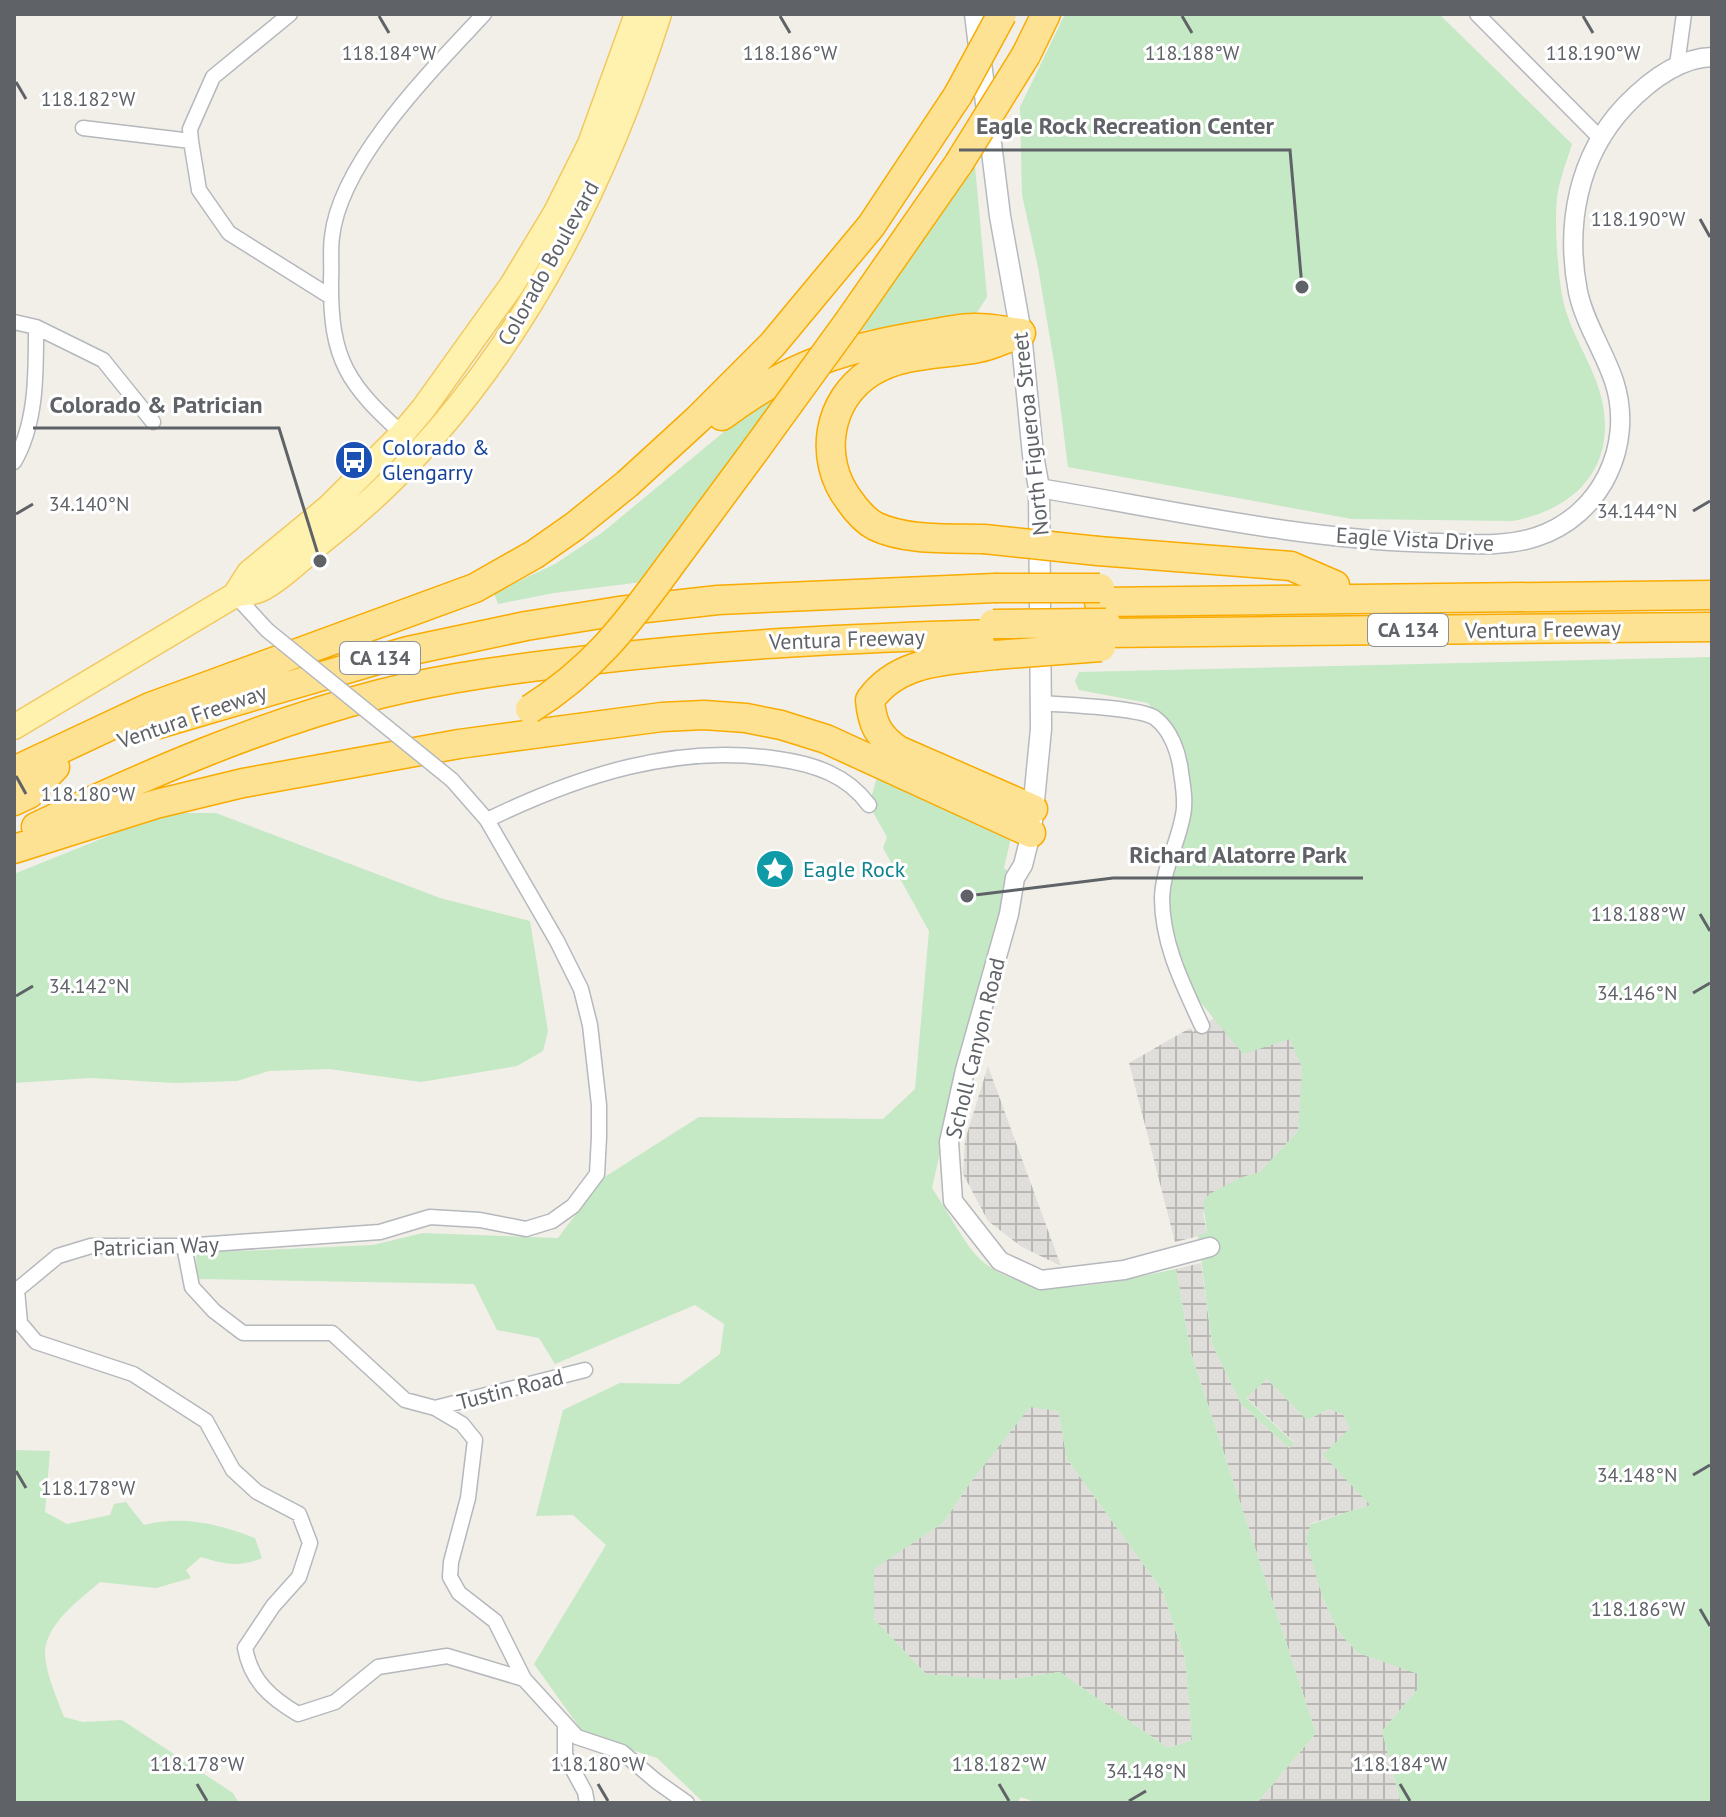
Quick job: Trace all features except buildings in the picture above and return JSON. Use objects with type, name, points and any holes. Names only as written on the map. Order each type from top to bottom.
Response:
[{"type":"highway","points":[[535,554],[627,484],[772,345],[871,226],[958,95],[1002,14]]},
{"type":"highway","points":[[459,744],[559,691],[588,667],[625,627],[849,321],[959,163],[1026,55],[1046,14]]},
{"type":"highway","points":[[14,771],[150,707],[475,588],[592,519],[644,481],[754,391],[796,369],[848,349],[888,340],[973,328],[1021,333]]},
{"type":"highway","points":[[1021,333],[981,348],[894,360],[851,389],[839,407],[830,431],[829,453],[835,475],[859,514],[875,526],[902,534],[1291,566],[1335,585]]},
{"type":"highway","name":"Ventura Freeway","points":[[1102,618],[1335,585],[1712,579]]},
{"type":"highway","points":[[1032,821],[884,741],[875,729],[871,716],[870,700],[880,685],[896,674],[920,666],[994,621],[1712,595]]},
{"type":"highway","name":"Ventura Freeway","points":[[14,785],[170,719],[408,651],[526,626],[718,600],[994,621]]},
{"type":"highway","points":[[1102,618],[1712,614]]},
{"type":"highway","name":"Ventura Freeway","points":[[14,838],[157,770],[239,739],[381,694],[548,664],[686,648],[808,640],[994,621],[1102,618],[1272,631],[1712,627]]},
{"type":"highway","points":[[14,849],[156,804],[243,783],[459,744],[662,717],[704,715],[746,718],[826,739],[1032,821]]},
{"type":"highway","points":[[14,801],[29,794],[55,767]]},
{"type":"highway","points":[[14,820],[40,808],[65,814]]},
{"type":"main road","name":"Colorado Boulevard","points":[[599,148],[637,14]]},
{"type":"main road","name":"Colorado Boulevard","points":[[14,727],[235,595],[260,590],[328,538],[384,489],[421,450],[499,351],[555,214],[599,148],[645,58],[659,14]]},
{"type":"main road","name":"North Figueroa Street","points":[[975,14],[1000,216],[1021,333],[1039,488],[1042,556],[1040,703]]},
{"type":"main road","name":"Colorado Boulevard","points":[[235,595],[249,573],[329,507],[402,434],[532,276]]},
{"type":"main road","name":"Scholl Canyon Road","points":[[1032,821],[1041,729],[1040,703]]},
{"type":"street","points":[[290,14],[213,77],[190,129],[191,141],[199,190],[229,233],[331,297]]},
{"type":"street","points":[[421,450],[364,398],[344,366],[335,335],[331,297],[332,236],[353,176],[405,99],[484,14]]},
{"type":"street","points":[[1477,14],[1600,138]]},
{"type":"street","points":[[1677,65],[1684,14]]},
{"type":"street","name":"Eagle Vista Drive","points":[[1039,488],[1380,542],[1502,544],[1537,537],[1564,524],[1585,506],[1605,482],[1616,457],[1621,429],[1615,383],[1588,324],[1578,292],[1573,245],[1577,197],[1588,160],[1607,125],[1635,95],[1677,65],[1712,57]]},
{"type":"street","points":[[83,128],[191,141]]},
{"type":"street","points":[[14,322],[36,327],[103,360],[153,422]]},
{"type":"street","points":[[15,459],[30,419],[36,373],[36,327]]},
{"type":"street","name":"Patrician Way","points":[[235,595],[267,630],[452,780],[487,820],[581,989],[590,1025],[599,1105],[597,1174],[573,1206],[552,1221],[526,1229],[480,1220],[430,1217],[380,1232],[184,1246],[91,1246],[58,1256],[17,1290],[20,1323],[36,1342],[133,1374],[206,1421],[233,1470],[257,1492],[299,1514],[310,1543],[299,1577],[273,1606],[245,1648],[248,1664],[271,1698],[298,1714],[335,1702],[378,1667],[447,1656],[524,1679]]},
{"type":"street","points":[[1040,703],[1154,717],[1171,737],[1179,760],[1184,813],[1164,875],[1162,901],[1166,933],[1176,969],[1202,1026]]},
{"type":"street","points":[[487,820],[567,786],[625,767],[665,758],[708,754],[761,756],[827,771],[847,782],[869,805]]},
{"type":"street","name":"Scholl Canyon Road","points":[[1032,821],[1023,865],[1015,878],[987,1000],[965,1070],[949,1142],[953,1201],[1000,1261],[1041,1280],[1124,1270],[1210,1247]]},
{"type":"street","points":[[184,1246],[192,1287],[214,1311],[243,1333],[332,1333],[405,1400],[435,1408],[462,1424],[475,1440],[468,1498],[451,1562],[450,1577],[459,1593],[495,1621],[524,1679],[577,1737],[622,1752],[687,1803]]},
{"type":"street","name":"Tustin Road","points":[[435,1408],[585,1370]]},
{"type":"street","points":[[565,1724],[565,1755],[585,1792],[587,1803]]},
{"type":"shaded area","points":[[1214,1018],[1243,1053],[1290,1038],[1303,1068],[1298,1131],[1260,1172],[1240,1178],[1203,1213],[1207,1234],[1175,1242],[1129,1063],[1190,1028],[1193,1032]]},
{"type":"shaded area","points":[[988,1066],[1061,1266],[1022,1247],[988,1221],[963,1174],[965,1140]]},
{"type":"shaded area","points":[[1201,1263],[1212,1344],[1241,1404],[1289,1448],[1294,1442],[1246,1397],[1267,1379],[1307,1420],[1329,1409],[1343,1414],[1350,1428],[1371,1505],[1311,1523],[1322,1596],[1338,1631],[1358,1653],[1418,1673],[1417,1690],[1382,1731],[1401,1803],[1257,1803],[1316,1733],[1191,1353],[1176,1269]]},
{"type":"shaded area","points":[[1030,1406],[1058,1411],[1067,1459],[1162,1590],[1185,1659],[1192,1740],[1168,1748],[1060,1672],[1004,1680],[927,1675],[874,1619],[874,1568],[943,1523]]},
{"type":"green space","points":[[1065,14],[1439,14],[1572,144],[1557,198],[1559,269],[1565,308],[1602,398],[1605,434],[1601,454],[1582,486],[1552,508],[1512,521],[1352,519],[1068,467],[1038,267],[1022,195],[1020,107]]},
{"type":"green space","points":[[975,166],[987,297],[976,314],[859,331]]},
{"type":"green space","points":[[766,397],[773,406],[642,582],[554,593],[498,604],[494,593],[555,564],[603,532]]},
{"type":"green space","points":[[1712,657],[1712,1803],[1401,1803],[1382,1731],[1417,1690],[1418,1674],[1358,1653],[1338,1631],[1322,1596],[1306,1540],[1311,1524],[1370,1505],[1323,1455],[1350,1428],[1343,1414],[1329,1409],[1307,1420],[1267,1379],[1246,1398],[1294,1443],[1289,1448],[1241,1404],[1212,1344],[1198,1235],[1207,1233],[1203,1202],[1209,1194],[1240,1178],[1260,1172],[1298,1131],[1302,1068],[1290,1039],[1243,1054],[1192,992],[1169,930],[1166,893],[1189,805],[1182,747],[1148,703],[1079,690],[1075,681],[1079,672]]},
{"type":"green space","points":[[879,770],[1012,833],[1004,868],[1015,878],[987,1000],[977,988],[932,1188],[974,1253],[1001,1274],[1024,1282],[1049,1286],[1101,1284],[1176,1269],[1191,1353],[1316,1733],[1257,1803],[1037,1803],[1021,1797],[1017,1803],[704,1803],[657,1758],[585,1735],[534,1664],[606,1545],[573,1515],[536,1516],[563,1410],[620,1383],[679,1384],[720,1354],[724,1324],[695,1305],[555,1364],[539,1338],[497,1330],[474,1284],[197,1279],[196,1253],[373,1245],[423,1233],[558,1238],[603,1178],[699,1117],[883,1119],[915,1089],[929,931],[883,848],[887,837],[869,805]],"holes":[[[1030,1407],[1058,1411],[1067,1459],[1162,1590],[1185,1659],[1192,1740],[1168,1748],[1060,1672],[1004,1680],[926,1674],[874,1619],[874,1569],[943,1523]]]},
{"type":"green space","points":[[178,813],[216,813],[440,898],[530,921],[548,1031],[543,1051],[517,1066],[421,1082],[329,1069],[269,1071],[237,1081],[175,1083],[90,1078],[14,1083],[14,874],[118,832]]},
{"type":"green space","points":[[14,1450],[50,1451],[45,1512],[67,1524],[110,1515],[114,1504],[126,1502],[144,1525],[173,1521],[201,1522],[255,1538],[262,1558],[254,1561],[232,1564],[201,1557],[186,1570],[191,1578],[156,1588],[100,1582],[56,1624],[46,1645],[45,1656],[64,1717],[83,1722],[122,1720],[233,1793],[239,1803],[14,1803]]},
{"type":"place","name":"Eagle Rock Recreation Center","points":[[1302,287]]},
{"type":"place","name":"Colorado & Glengarry","points":[[354,460]]},
{"type":"place","name":"Colorado & Patrician","points":[[320,561]]},
{"type":"place","name":"Eagle Rock","points":[[775,869]]},
{"type":"place","name":"Richard Alatorre Park","points":[[967,896]]}]
